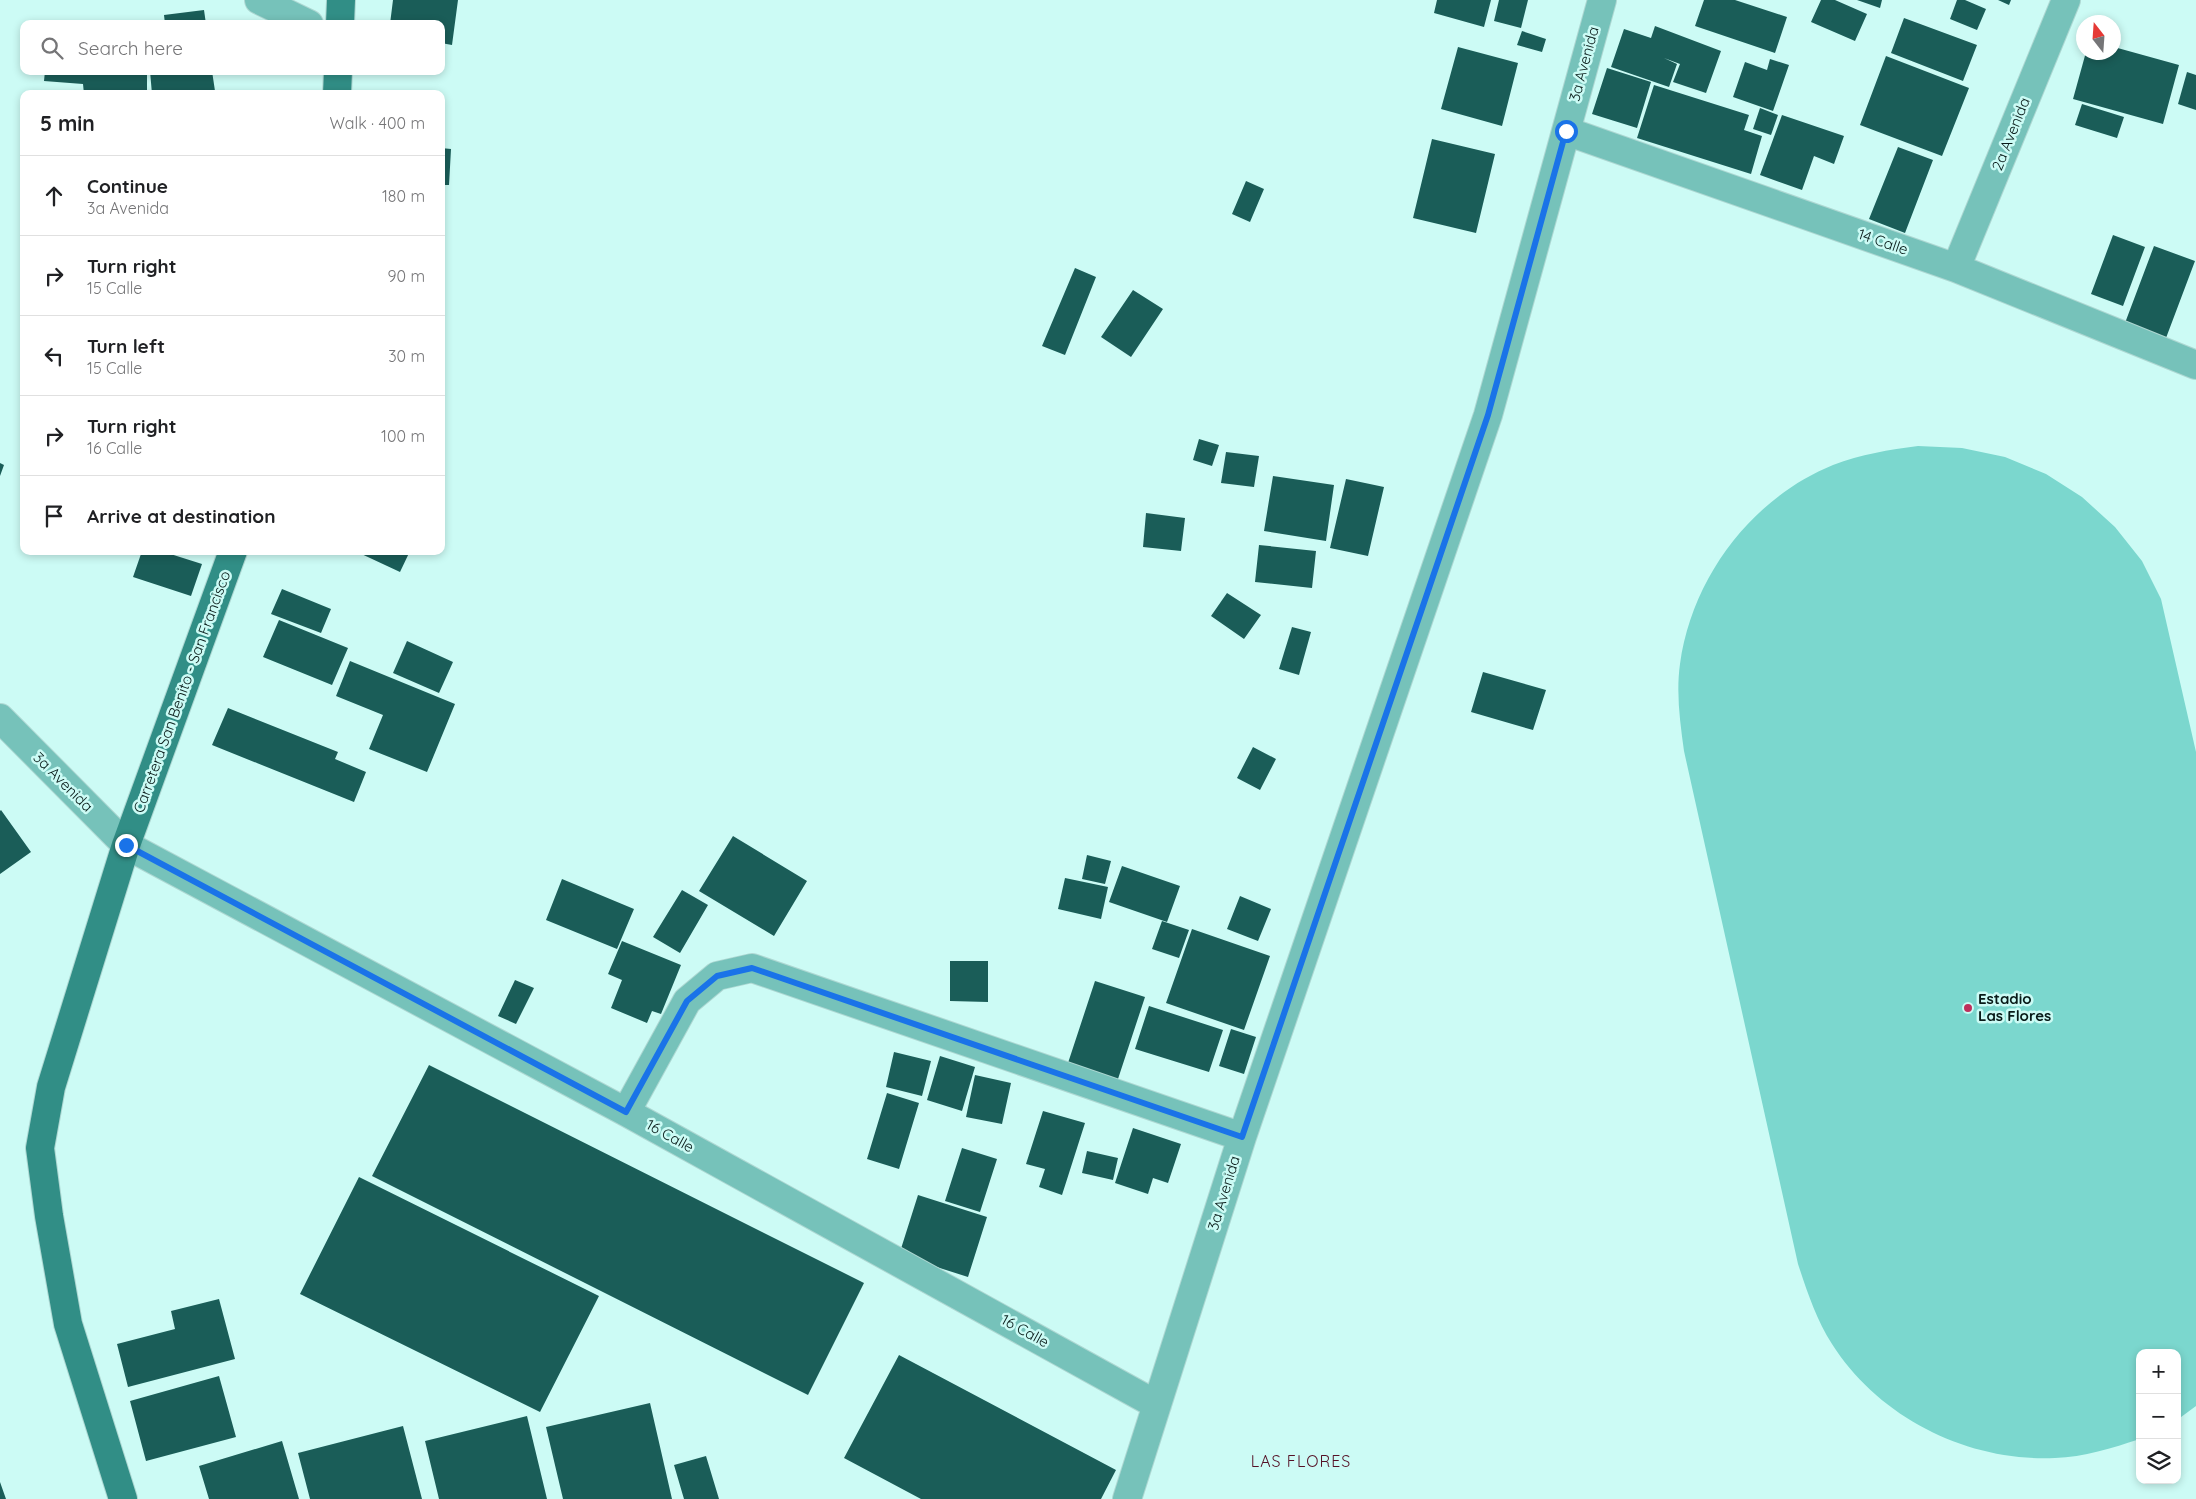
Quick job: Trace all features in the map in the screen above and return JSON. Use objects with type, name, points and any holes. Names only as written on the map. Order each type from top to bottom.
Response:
[{"type":"main road","points":[[340,20],[341,0]]},
{"type":"main road","points":[[336,90],[338,75]]},
{"type":"main road","name":"Carretera San Benito - San Francisco","points":[[123,1499],[68,1324],[49,1216],[40,1148],[51,1087],[126,845],[233,555]]},
{"type":"street","points":[[259,0],[301,20]]},
{"type":"street","name":"3a Avenida","points":[[1127,1499],[1242,1137],[1488,415],[1602,0]]},
{"type":"street","name":"2a Avenida","points":[[1956,268],[2066,0]]},
{"type":"street","name":"14 Calle","points":[[1566,131],[1956,268],[2196,365]]},
{"type":"street","name":"3a Avenida","points":[[0,718],[126,845]]},
{"type":"street","name":"16 Calle","points":[[126,845],[626,1112],[1158,1405]]},
{"type":"street","points":[[626,1112],[687,1001],[717,976],[752,968],[1242,1137]]},
{"type":"street","points":[[1136,1472],[1146,1499]]},
{"type":"shaded area","name":"Estadio Las Flores","points":[[1918,446],[1962,448],[2005,457],[2046,474],[2082,497],[2115,527],[2142,561],[2161,599],[2196,752],[2196,1406],[2181,1417],[2181,1349],[2136,1349],[2136,1440],[2077,1456],[2055,1458],[2022,1457],[1990,1452],[1959,1443],[1929,1430],[1900,1414],[1874,1394],[1852,1370],[1826,1334],[1812,1305],[1798,1264],[1684,751],[1678,697],[1680,664],[1687,632],[1698,601],[1712,572],[1731,544],[1752,520],[1777,498],[1804,479],[1833,465],[1886,451]]},
{"type":"building","points":[[393,0],[458,0],[452,45],[445,44],[445,20],[390,20]]},
{"type":"building","points":[[1437,0],[1491,0],[1484,27],[1434,13]]},
{"type":"building","points":[[1499,0],[1528,0],[1521,28],[1494,21]]},
{"type":"building","points":[[1704,0],[1735,0],[1787,17],[1775,53],[1695,26]]},
{"type":"building","points":[[1821,0],[1835,0],[1867,14],[1855,41],[1811,22]]},
{"type":"building","points":[[1857,0],[1882,0],[1880,8]]},
{"type":"building","points":[[1957,0],[1965,0],[1986,9],[1977,30],[1950,19]]},
{"type":"building","points":[[1998,0],[2011,0],[2009,5]]},
{"type":"building","points":[[204,10],[205,20],[165,20],[164,15]]},
{"type":"building","points":[[1904,18],[1977,45],[1963,81],[1891,53]]},
{"type":"building","points":[[1655,26],[1721,51],[1706,93],[1673,82],[1680,64],[1664,58],[1677,64],[1669,87],[1611,67],[1624,29],[1651,38]]},
{"type":"building","points":[[1522,31],[1546,39],[1542,52],[1517,45]]},
{"type":"building","points":[[1458,47],[1518,63],[1502,126],[1441,109]]},
{"type":"building","points":[[2121,49],[2179,65],[2163,124],[2073,99],[2084,60],[2121,60]]},
{"type":"building","points":[[1886,56],[1969,88],[1942,156],[1860,125]]},
{"type":"building","points":[[1770,59],[1789,65],[1773,111],[1733,97],[1745,62],[1767,70]]},
{"type":"building","points":[[1607,68],[1651,82],[1637,128],[1592,114]]},
{"type":"building","points":[[2187,72],[2196,75],[2196,110],[2178,104]]},
{"type":"building","points":[[45,75],[147,75],[147,90],[84,90],[83,84],[44,81]]},
{"type":"building","points":[[150,75],[213,75],[215,90],[152,90]]},
{"type":"building","points":[[1654,85],[1749,115],[1744,130],[1762,136],[1751,174],[1637,138]]},
{"type":"building","points":[[2082,104],[2124,117],[2117,138],[2075,125]]},
{"type":"building","points":[[1760,108],[1778,115],[1771,135],[1753,129]]},
{"type":"building","points":[[1782,115],[1844,136],[1834,164],[1814,156],[1802,190],[1760,175]]},
{"type":"building","points":[[1432,139],[1495,154],[1476,233],[1413,218]]},
{"type":"building","points":[[1898,147],[1933,160],[1905,233],[1869,219]]},
{"type":"building","points":[[445,148],[451,149],[449,185],[445,185]]},
{"type":"building","points":[[1246,181],[1264,189],[1250,222],[1232,214]]},
{"type":"building","points":[[2113,235],[2145,247],[2123,306],[2091,294]]},
{"type":"building","points":[[2154,246],[2195,261],[2166,338],[2125,323]]},
{"type":"building","points":[[1075,268],[1096,277],[1065,355],[1042,346]]},
{"type":"building","points":[[1133,290],[1163,309],[1131,357],[1101,337]]},
{"type":"building","points":[[1199,439],[1219,445],[1212,466],[1193,460]]},
{"type":"building","points":[[1226,452],[1259,456],[1254,487],[1221,483]]},
{"type":"building","points":[[0,463],[4,465],[0,476]]},
{"type":"building","points":[[1273,476],[1334,485],[1326,541],[1264,531]]},
{"type":"building","points":[[1346,479],[1384,487],[1368,556],[1330,548]]},
{"type":"building","points":[[1146,513],[1185,518],[1181,551],[1143,547]]},
{"type":"building","points":[[1259,545],[1316,551],[1312,588],[1255,582]]},
{"type":"building","points":[[141,555],[174,555],[202,564],[191,596],[133,577]]},
{"type":"building","points":[[364,555],[408,555],[400,572]]},
{"type":"building","points":[[282,589],[331,609],[321,633],[271,614]]},
{"type":"building","points":[[1227,593],[1261,615],[1244,639],[1211,616]]},
{"type":"building","points":[[279,620],[348,648],[332,685],[263,657]]},
{"type":"building","points":[[1292,627],[1311,632],[1299,675],[1279,669]]},
{"type":"building","points":[[407,641],[453,662],[439,693],[393,673]]},
{"type":"building","points":[[350,661],[455,704],[427,772],[369,749],[383,715],[336,696]]},
{"type":"building","points":[[1483,672],[1546,690],[1533,730],[1471,712]]},
{"type":"building","points":[[228,708],[338,752],[335,759],[366,772],[354,802],[212,745]]},
{"type":"building","points":[[1253,747],[1276,759],[1260,790],[1237,778]]},
{"type":"building","points":[[0,811],[31,852],[0,874]]},
{"type":"building","points":[[733,836],[807,881],[774,936],[699,891]]},
{"type":"building","points":[[1087,855],[1111,861],[1105,884],[1082,879]]},
{"type":"building","points":[[1122,866],[1180,886],[1167,922],[1109,902]]},
{"type":"building","points":[[1065,878],[1108,887],[1101,919],[1058,909]]},
{"type":"building","points":[[562,879],[634,909],[617,949],[546,920]]},
{"type":"building","points":[[682,890],[708,905],[680,953],[653,937]]},
{"type":"building","points":[[1240,896],[1271,909],[1258,941],[1227,929]]},
{"type":"building","points":[[1162,921],[1189,930],[1179,958],[1152,949]]},
{"type":"building","points":[[1192,929],[1270,956],[1244,1030],[1166,1003]]},
{"type":"building","points":[[622,941],[681,965],[661,1014],[652,1011],[647,1023],[611,1008],[622,980],[608,974]]},
{"type":"building","points":[[950,961],[988,961],[988,1002],[950,1001]]},
{"type":"building","points":[[515,980],[534,988],[516,1024],[498,1016]]},
{"type":"building","points":[[1095,981],[1145,997],[1117,1082],[1067,1066]]},
{"type":"building","points":[[1149,1006],[1223,1030],[1209,1072],[1135,1049]]},
{"type":"building","points":[[1231,1029],[1256,1037],[1244,1074],[1219,1066]]},
{"type":"building","points":[[894,1052],[931,1061],[922,1096],[886,1087]]},
{"type":"building","points":[[940,1056],[975,1067],[962,1111],[927,1100]]},
{"type":"building","points":[[429,1065],[864,1283],[808,1395],[372,1176]]},
{"type":"building","points":[[975,1075],[1011,1083],[1002,1124],[966,1117]]},
{"type":"building","points":[[887,1093],[919,1103],[899,1169],[867,1159]]},
{"type":"building","points":[[1043,1111],[1085,1123],[1062,1195],[1039,1187],[1045,1169],[1026,1164]]},
{"type":"building","points":[[1133,1128],[1181,1144],[1168,1183],[1153,1178],[1148,1194],[1115,1183]]},
{"type":"building","points":[[962,1148],[997,1159],[980,1212],[945,1201]]},
{"type":"building","points":[[1087,1151],[1118,1158],[1113,1180],[1082,1173]]},
{"type":"building","points":[[359,1177],[599,1296],[540,1412],[300,1294]]},
{"type":"building","points":[[918,1195],[987,1217],[968,1277],[899,1255]]},
{"type":"building","points":[[219,1299],[235,1359],[128,1387],[117,1344],[175,1329],[171,1311]]},
{"type":"building","points":[[899,1355],[1116,1470],[1101,1499],[921,1499],[844,1458]]},
{"type":"building","points":[[219,1376],[236,1437],[146,1461],[130,1401]]},
{"type":"building","points":[[650,1403],[672,1499],[563,1499],[546,1427]]},
{"type":"building","points":[[527,1416],[547,1499],[439,1499],[425,1441]]},
{"type":"building","points":[[403,1426],[422,1499],[310,1499],[298,1453]]},
{"type":"building","points":[[282,1441],[299,1499],[209,1499],[199,1466]]},
{"type":"building","points":[[706,1456],[719,1499],[684,1499],[674,1465]]},
{"type":"building","points":[[0,1482],[6,1499],[0,1499]]},
{"type":"place","name":"Estadio Las Flores","points":[[1968,1008]]},
{"type":"district","name":"LAS FLORES","points":[[1301,1461]]},
{"type":"route","points":[[126,845],[626,1112],[687,1001],[717,976],[752,968],[1242,1137],[1488,415],[1566,131]]}]
